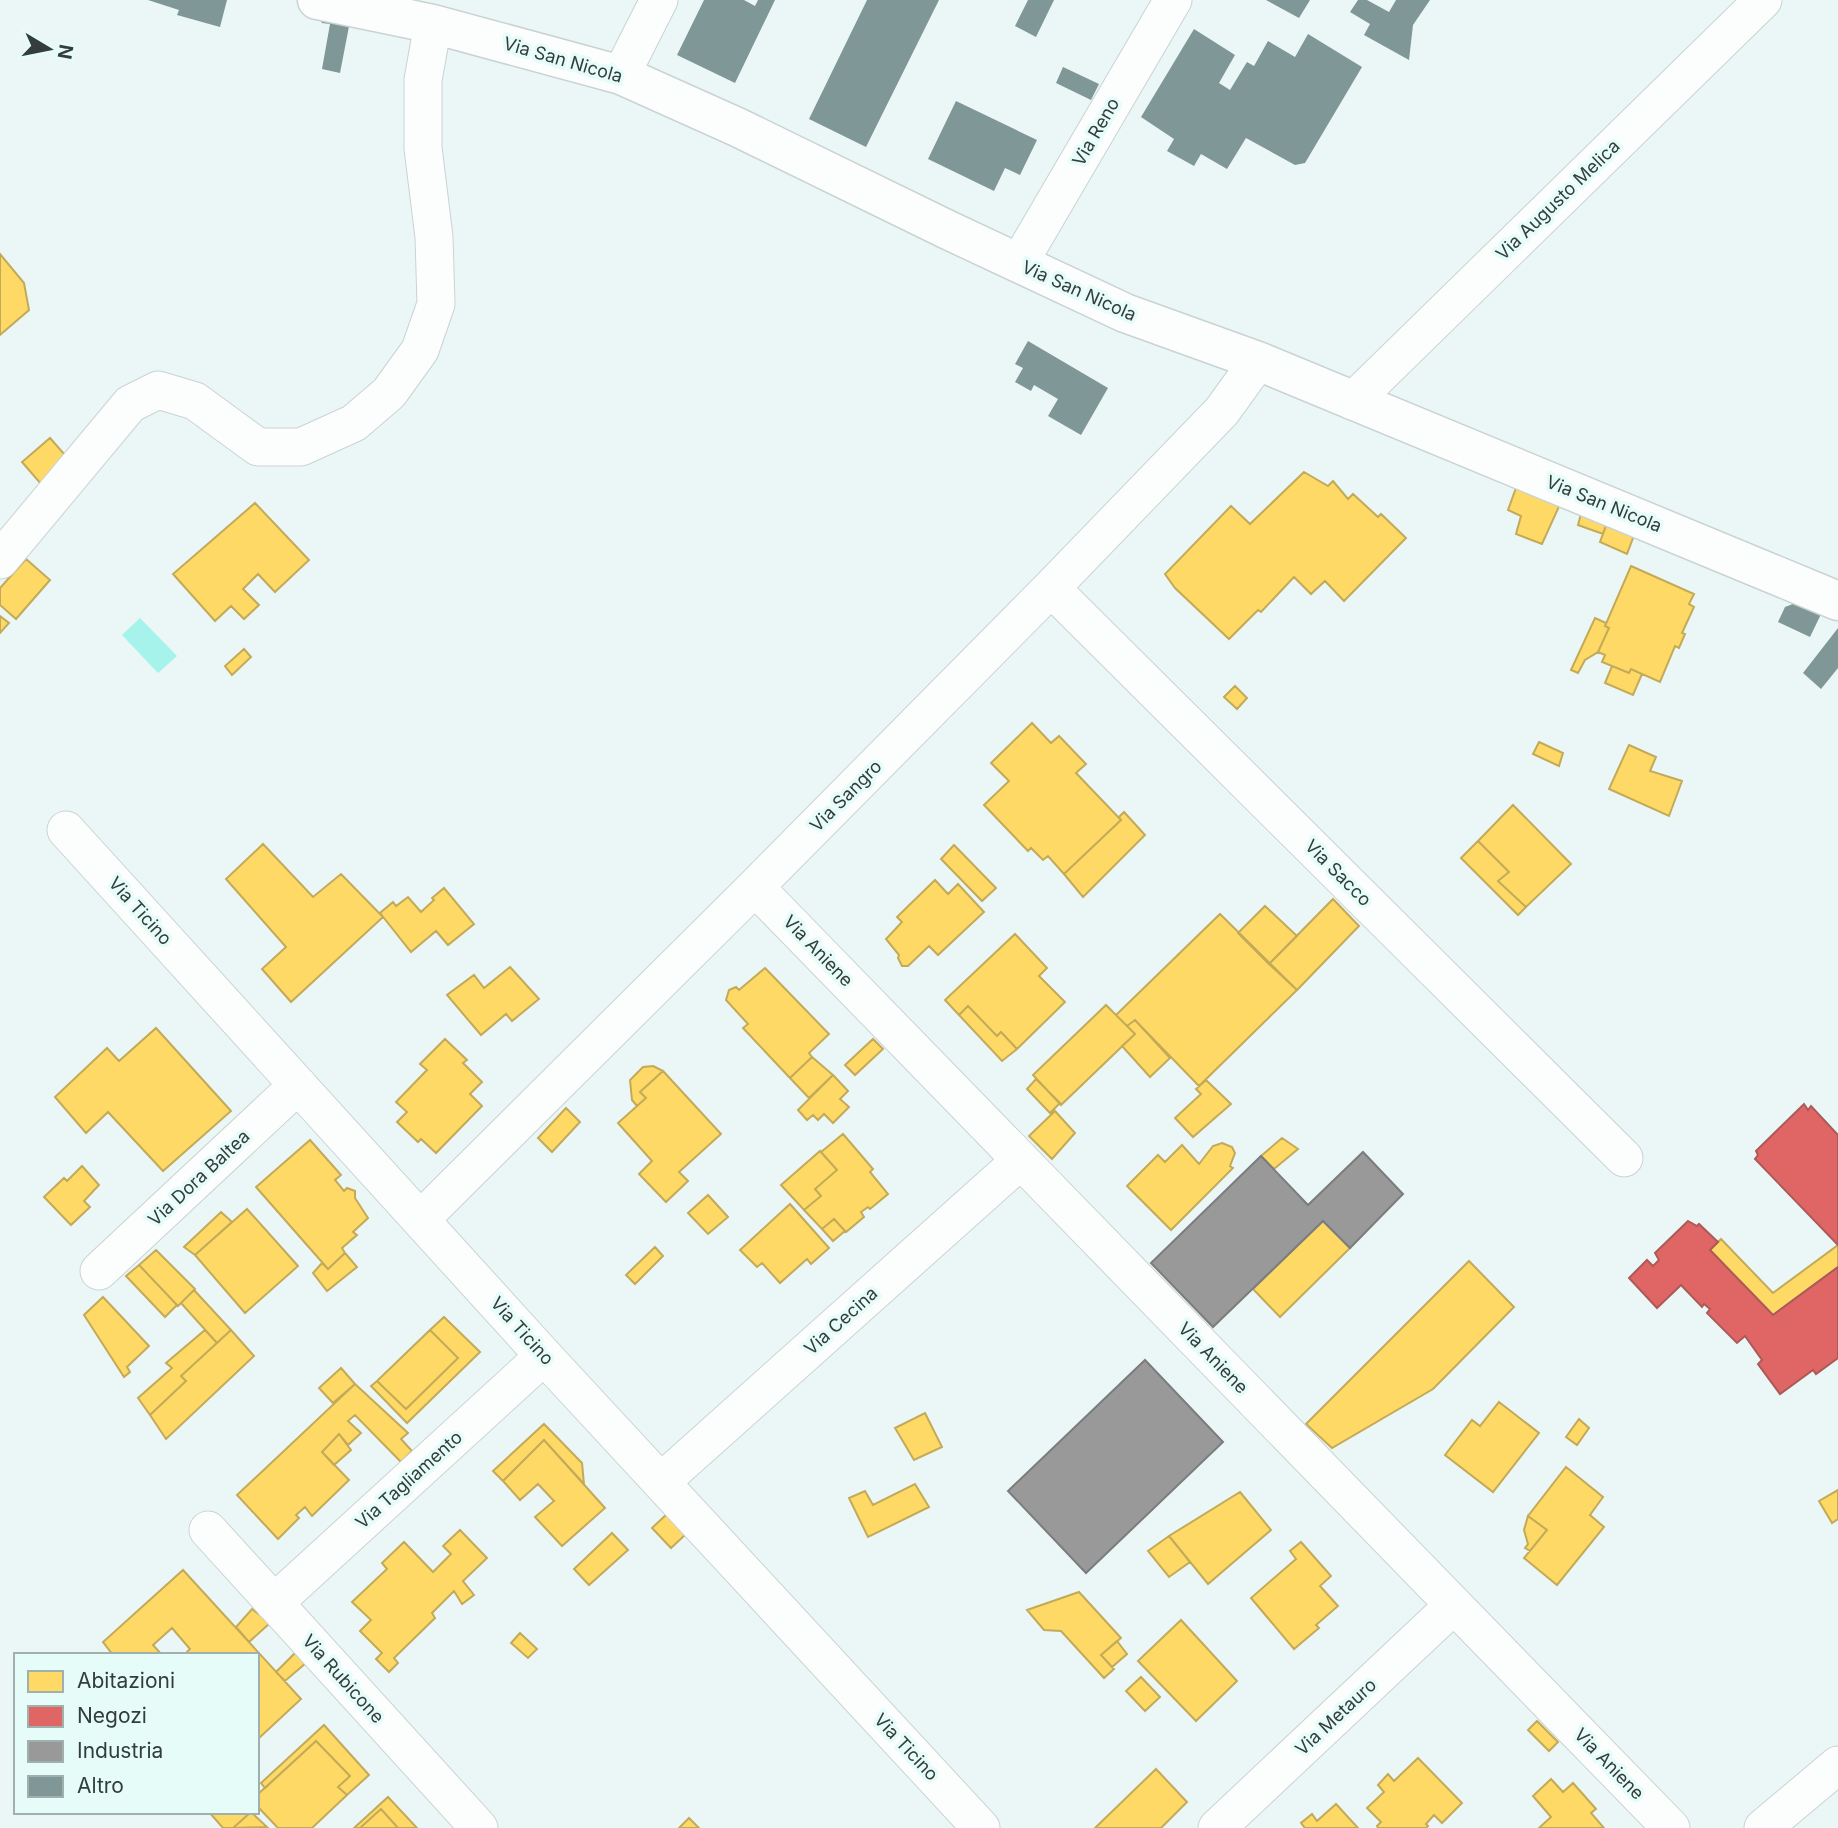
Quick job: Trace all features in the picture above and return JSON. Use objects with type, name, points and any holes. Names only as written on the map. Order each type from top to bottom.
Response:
[{"type":"street","name":"Via San Nicola","points":[[317,0],[433,24],[621,75],[737,127],[1125,313],[1258,361],[1838,601]]},
{"type":"street","points":[[621,75],[659,0]]},
{"type":"street","name":"Via Reno","points":[[1019,264],[1173,0]]},
{"type":"street","name":"Via Augusto Melica","points":[[1353,401],[1763,0]]},
{"type":"street","points":[[0,560],[131,404],[158,390],[195,401],[258,447],[301,447],[354,423],[389,393],[420,350],[436,304],[434,237],[423,148],[423,80],[433,24]]},
{"type":"street","name":"Via Sangro","points":[[421,1219],[1051,588],[1222,411],[1258,361]]},
{"type":"street","name":"Via Sacco","points":[[1051,588],[1624,1158]]},
{"type":"street","name":"Via Ticino","points":[[66,830],[544,1356],[981,1828]]},
{"type":"street","name":"Via Aniene","points":[[755,887],[1671,1828]]},
{"type":"street","name":"Via Dora Baltea","points":[[99,1271],[299,1084]]},
{"type":"street","name":"Via Cecina","points":[[661,1482],[1021,1160]]},
{"type":"street","name":"Via Tagliamento","points":[[274,1603],[544,1356]]},
{"type":"street","name":"Via Rubicone","points":[[208,1530],[479,1828]]},
{"type":"street","name":"Via Metauro","points":[[1217,1828],[1454,1605]]},
{"type":"street","points":[[1763,1828],[1838,1765]]},
{"type":"water","points":[[140,618],[177,656],[158,673],[122,635]]},
{"type":"building: Abitazioni","points":[[0,254],[24,283],[29,310],[0,335]]},
{"type":"building: Abitazioni","points":[[50,438],[65,455],[41,484],[22,462]]},
{"type":"building: Abitazioni","points":[[1304,472],[1328,486],[1333,481],[1348,499],[1353,494],[1378,517],[1381,514],[1406,538],[1344,601],[1325,581],[1311,594],[1294,577],[1261,612],[1258,610],[1229,639],[1175,588],[1165,574],[1231,506],[1250,524]]},
{"type":"building: Abitazioni","points":[[1517,485],[1561,502],[1542,544],[1516,534],[1521,516],[1508,510]]},
{"type":"building: Abitazioni","points":[[255,503],[309,560],[275,592],[258,574],[243,589],[259,605],[244,619],[231,606],[215,621],[173,574]]},
{"type":"building: Abitazioni","points":[[1582,510],[1608,520],[1603,534],[1578,525]]},
{"type":"building: Abitazioni","points":[[1608,520],[1636,530],[1627,554],[1600,542]]},
{"type":"building: Abitazioni","points":[[26,559],[50,580],[16,619],[0,605],[0,588]]},
{"type":"building: Abitazioni","points":[[1631,566],[1694,594],[1689,604],[1694,607],[1682,633],[1685,634],[1679,648],[1675,646],[1660,682],[1631,669],[1629,673],[1602,662],[1605,655],[1598,652],[1609,628],[1605,626]]},
{"type":"building: Abitazioni","points":[[0,616],[9,623],[0,633]]},
{"type":"building: Abitazioni","points":[[1595,618],[1606,623],[1605,626],[1609,628],[1598,652],[1585,660],[1578,673],[1571,670]]},
{"type":"building: Abitazioni","points":[[244,649],[251,657],[232,675],[225,666]]},
{"type":"building: Abitazioni","points":[[1612,666],[1629,673],[1631,669],[1642,674],[1633,695],[1605,683]]},
{"type":"building: Abitazioni","points":[[1235,686],[1247,698],[1237,709],[1224,697]]},
{"type":"building: Abitazioni","points":[[1032,723],[1051,743],[1059,736],[1086,764],[1076,773],[1121,820],[1064,874],[1048,856],[1043,860],[1031,848],[1028,851],[984,805],[1009,781],[991,763]]},
{"type":"building: Abitazioni","points":[[1539,742],[1563,753],[1559,766],[1533,754]]},
{"type":"building: Abitazioni","points":[[1629,745],[1656,757],[1650,771],[1682,781],[1669,816],[1609,789]]},
{"type":"building: Abitazioni","points":[[1513,805],[1571,864],[1526,907],[1498,881],[1509,872],[1478,841]]},
{"type":"building: Abitazioni","points":[[1124,812],[1145,835],[1083,897],[1064,874],[1121,820],[1119,817]]},
{"type":"building: Abitazioni","points":[[1478,841],[1509,872],[1498,881],[1526,907],[1518,915],[1461,858]]},
{"type":"building: Abitazioni","points":[[263,844],[313,897],[341,874],[383,917],[291,1002],[262,969],[286,947],[226,879]]},
{"type":"building: Abitazioni","points":[[954,845],[996,888],[982,901],[941,859]]},
{"type":"building: Abitazioni","points":[[935,880],[948,894],[958,884],[984,912],[938,955],[929,946],[908,966],[902,966],[899,955],[886,939],[902,922],[897,917]]},
{"type":"building: Abitazioni","points":[[444,888],[474,924],[448,945],[436,931],[411,952],[380,913],[393,902],[396,906],[408,897],[421,912]]},
{"type":"building: Abitazioni","points":[[1333,899],[1359,926],[1297,990],[1269,964]]},
{"type":"building: Abitazioni","points":[[1265,906],[1297,936],[1269,964],[1238,933]]},
{"type":"building: Abitazioni","points":[[1220,914],[1297,990],[1199,1086],[1135,1020],[1127,1026],[1116,1015]]},
{"type":"building: Abitazioni","points":[[1015,934],[1047,968],[1039,976],[1065,1002],[1017,1049],[1001,1032],[997,1036],[968,1006],[959,1015],[945,1000]]},
{"type":"building: Abitazioni","points":[[510,967],[539,999],[512,1021],[506,1014],[481,1035],[447,995],[474,975],[484,988]]},
{"type":"building: Abitazioni","points":[[765,968],[829,1034],[809,1053],[812,1057],[790,1078],[743,1028],[748,1024],[726,1000],[729,990],[736,987],[739,990]]},
{"type":"building: Abitazioni","points":[[1106,1005],[1135,1034],[1061,1105],[1033,1075]]},
{"type":"building: Abitazioni","points":[[968,1006],[997,1036],[1001,1032],[1017,1049],[1002,1061],[959,1015]]},
{"type":"building: Abitazioni","points":[[1135,1020],[1170,1058],[1150,1077],[1122,1046],[1135,1034],[1127,1026]]},
{"type":"building: Abitazioni","points":[[156,1028],[231,1111],[163,1171],[108,1112],[86,1133],[55,1097],[107,1048],[119,1061]]},
{"type":"building: Abitazioni","points":[[445,1039],[467,1060],[463,1063],[482,1082],[470,1094],[482,1106],[436,1153],[421,1139],[418,1142],[397,1122],[407,1112],[396,1102],[427,1070],[420,1064]]},
{"type":"building: Abitazioni","points":[[873,1039],[883,1049],[855,1075],[845,1065]]},
{"type":"building: Abitazioni","points":[[812,1057],[833,1075],[809,1098],[790,1078]]},
{"type":"building: Abitazioni","points":[[653,1066],[663,1071],[640,1092],[646,1098],[637,1106],[632,1100],[630,1080],[643,1067]]},
{"type":"building: Abitazioni","points":[[663,1071],[721,1134],[679,1172],[688,1181],[666,1202],[639,1174],[652,1161],[618,1123],[646,1098],[640,1092]]},
{"type":"building: Abitazioni","points":[[833,1075],[848,1091],[840,1099],[849,1107],[833,1123],[824,1114],[818,1120],[813,1115],[807,1120],[798,1110]]},
{"type":"building: Abitazioni","points":[[1036,1079],[1060,1103],[1050,1113],[1027,1089]]},
{"type":"building: Abitazioni","points":[[1206,1080],[1231,1104],[1193,1137],[1175,1118],[1201,1094],[1196,1089]]},
{"type":"building: Abitazioni","points":[[566,1108],[580,1122],[552,1152],[538,1138]]},
{"type":"building: Abitazioni","points":[[1055,1111],[1075,1133],[1052,1159],[1029,1136]]},
{"type":"building: Abitazioni","points":[[843,1134],[873,1169],[870,1172],[888,1194],[870,1209],[868,1207],[861,1212],[864,1217],[846,1232],[834,1219],[822,1229],[804,1210],[821,1196],[815,1189],[837,1170],[821,1152]]},
{"type":"building: Abitazioni","points":[[1282,1138],[1298,1149],[1274,1169],[1261,1156]]},
{"type":"building: Abitazioni","points":[[310,1140],[341,1175],[335,1180],[344,1191],[347,1188],[355,1191],[355,1198],[368,1218],[353,1232],[357,1235],[342,1248],[345,1253],[328,1269],[256,1187]]},
{"type":"building: Abitazioni","points":[[1222,1143],[1232,1147],[1235,1153],[1230,1166],[1233,1168],[1171,1230],[1127,1186],[1158,1155],[1165,1162],[1182,1145],[1199,1164],[1213,1146]]},
{"type":"building: Abitazioni","points":[[820,1151],[837,1170],[815,1189],[821,1196],[804,1210],[781,1185]]},
{"type":"building: Abitazioni","points":[[82,1166],[99,1185],[84,1201],[90,1207],[71,1225],[44,1197],[64,1178],[67,1181]]},
{"type":"building: Abitazioni","points":[[708,1195],[728,1217],[708,1234],[688,1213]]},
{"type":"building: Abitazioni","points":[[790,1204],[829,1248],[811,1264],[807,1259],[780,1283],[762,1263],[757,1267],[740,1250]]},
{"type":"building: Abitazioni","points":[[247,1209],[298,1266],[245,1313],[195,1255]]},
{"type":"building: Abitazioni","points":[[221,1212],[232,1222],[195,1255],[184,1247]]},
{"type":"building: Abitazioni","points":[[834,1219],[845,1231],[833,1241],[822,1229]]},
{"type":"building: Abitazioni","points":[[1323,1221],[1350,1248],[1280,1317],[1253,1289]]},
{"type":"building: Abitazioni","points":[[1721,1239],[1773,1293],[1838,1245],[1838,1267],[1773,1315],[1710,1250]]},
{"type":"building: Abitazioni","points":[[655,1247],[663,1256],[635,1284],[626,1275]]},
{"type":"building: Abitazioni","points":[[156,1250],[195,1289],[178,1306],[139,1265]]},
{"type":"building: Abitazioni","points":[[345,1253],[357,1267],[327,1291],[313,1273],[322,1263],[328,1269]]},
{"type":"building: Abitazioni","points":[[1469,1261],[1514,1307],[1433,1389],[1332,1448],[1306,1424]]},
{"type":"building: Abitazioni","points":[[139,1265],[177,1305],[165,1317],[126,1276]]},
{"type":"building: Abitazioni","points":[[194,1290],[231,1330],[217,1343],[181,1303]]},
{"type":"building: Abitazioni","points":[[103,1297],[149,1346],[127,1367],[130,1372],[124,1377],[84,1315]]},
{"type":"building: Abitazioni","points":[[444,1317],[480,1352],[407,1423],[371,1386],[377,1381],[406,1409],[458,1358],[430,1330]]},
{"type":"building: Abitazioni","points":[[205,1330],[217,1343],[181,1376],[186,1381],[150,1415],[138,1398],[172,1368],[166,1363]]},
{"type":"building: Abitazioni","points":[[231,1330],[254,1356],[166,1439],[150,1415],[186,1381],[181,1376]]},
{"type":"building: Abitazioni","points":[[430,1330],[458,1358],[406,1409],[377,1381]]},
{"type":"building: Abitazioni","points":[[341,1368],[355,1384],[333,1403],[319,1388]]},
{"type":"building: Abitazioni","points":[[355,1384],[408,1433],[401,1439],[412,1451],[401,1462],[355,1415],[348,1421],[361,1433],[348,1445],[339,1434],[322,1452],[349,1480],[312,1516],[305,1507],[296,1515],[299,1518],[278,1539],[237,1495]]},
{"type":"building: Abitazioni","points":[[1499,1402],[1539,1433],[1493,1492],[1445,1455],[1472,1420],[1480,1426]]},
{"type":"building: Abitazioni","points":[[925,1413],[942,1447],[914,1460],[895,1428]]},
{"type":"building: Abitazioni","points":[[1579,1419],[1589,1428],[1577,1445],[1566,1437]]},
{"type":"building: Abitazioni","points":[[544,1424],[582,1463],[584,1484],[544,1440],[503,1481],[493,1471]]},
{"type":"building: Abitazioni","points":[[339,1434],[351,1450],[334,1465],[322,1452]]},
{"type":"building: Abitazioni","points":[[544,1440],[605,1508],[562,1546],[535,1517],[554,1501],[538,1484],[520,1500],[503,1481]]},
{"type":"building: Abitazioni","points":[[1566,1467],[1603,1497],[1590,1515],[1604,1527],[1557,1585],[1524,1558],[1547,1530],[1528,1516]]},
{"type":"building: Abitazioni","points":[[915,1484],[929,1507],[868,1537],[849,1498],[865,1491],[873,1505]]},
{"type":"building: Abitazioni","points":[[1838,1490],[1838,1519],[1832,1523],[1819,1501]]},
{"type":"building: Abitazioni","points":[[1240,1492],[1271,1530],[1208,1584],[1169,1536]]},
{"type":"building: Abitazioni","points":[[667,1514],[686,1534],[671,1548],[652,1528]]},
{"type":"building: Abitazioni","points":[[1528,1516],[1547,1530],[1530,1551],[1525,1548],[1528,1544],[1524,1530]]},
{"type":"building: Abitazioni","points":[[460,1530],[487,1558],[463,1581],[474,1595],[462,1604],[454,1591],[432,1613],[435,1618],[394,1658],[398,1663],[389,1672],[376,1659],[382,1653],[360,1631],[371,1620],[352,1602],[387,1569],[382,1563],[404,1542],[433,1572],[451,1554],[443,1546]]},
{"type":"building: Abitazioni","points":[[612,1533],[628,1550],[589,1585],[574,1569]]},
{"type":"building: Abitazioni","points":[[1169,1536],[1190,1562],[1169,1577],[1148,1551]]},
{"type":"building: Abitazioni","points":[[1301,1542],[1331,1576],[1320,1586],[1338,1606],[1316,1625],[1319,1628],[1294,1649],[1251,1598],[1296,1559],[1290,1551]]},
{"type":"building: Abitazioni","points":[[183,1570],[259,1653],[186,1653],[190,1649],[172,1628],[153,1645],[160,1653],[111,1653],[103,1642]]},
{"type":"building: Abitazioni","points":[[1079,1592],[1121,1638],[1101,1655],[1114,1669],[1104,1678],[1061,1631],[1044,1630],[1027,1610]]},
{"type":"building: Abitazioni","points":[[252,1609],[270,1623],[249,1642],[236,1627]]},
{"type":"building: Abitazioni","points":[[1181,1620],[1237,1681],[1196,1721],[1138,1661]]},
{"type":"building: Abitazioni","points":[[520,1633],[537,1649],[528,1658],[511,1643]]},
{"type":"building: Abitazioni","points":[[1117,1641],[1127,1654],[1112,1667],[1101,1655]]},
{"type":"building: Abitazioni","points":[[259,1653],[301,1699],[259,1738]]},
{"type":"building: Abitazioni","points":[[295,1653],[306,1663],[285,1681],[276,1672]]},
{"type":"building: Abitazioni","points":[[1141,1677],[1160,1697],[1145,1711],[1126,1691]]},
{"type":"building: Abitazioni","points":[[1537,1721],[1558,1742],[1549,1751],[1528,1730]]},
{"type":"building: Abitazioni","points":[[324,1725],[369,1775],[347,1795],[338,1787],[350,1776],[316,1741],[265,1788],[261,1783]]},
{"type":"building: Abitazioni","points":[[316,1741],[350,1776],[338,1787],[347,1795],[312,1828],[278,1828],[259,1808],[259,1793]]},
{"type":"building: Abitazioni","points":[[1418,1758],[1462,1803],[1442,1823],[1434,1815],[1426,1828],[1378,1828],[1381,1822],[1367,1808],[1384,1792],[1378,1785],[1388,1774],[1394,1781]]},
{"type":"building: Abitazioni","points":[[1156,1769],[1187,1802],[1161,1828],[1095,1828]]},
{"type":"building: Abitazioni","points":[[1551,1779],[1563,1792],[1573,1783],[1596,1809],[1591,1813],[1604,1828],[1539,1828],[1551,1817],[1533,1796]]},
{"type":"building: Abitazioni","points":[[388,1797],[417,1828],[398,1828],[381,1809],[360,1828],[354,1828]]},
{"type":"building: Abitazioni","points":[[1336,1804],[1358,1828],[1305,1828],[1301,1823],[1312,1814],[1317,1821]]},
{"type":"building: Abitazioni","points":[[381,1809],[398,1828],[360,1828]]},
{"type":"building: Abitazioni","points":[[211,1814],[249,1814],[233,1828],[223,1828]]},
{"type":"building: Abitazioni","points":[[249,1814],[253,1814],[267,1827],[233,1828]]},
{"type":"building: Abitazioni","points":[[689,1818],[699,1828],[679,1828]]},
{"type":"building: Negozi","points":[[1804,1104],[1808,1110],[1811,1106],[1838,1135],[1838,1245],[1755,1159],[1758,1155],[1756,1151]]},
{"type":"building: Negozi","points":[[1688,1221],[1697,1226],[1699,1224],[1718,1242],[1710,1250],[1773,1315],[1838,1267],[1838,1358],[1816,1374],[1813,1370],[1780,1394],[1758,1364],[1762,1360],[1745,1336],[1737,1343],[1707,1313],[1710,1309],[1704,1304],[1702,1307],[1681,1285],[1657,1308],[1629,1278],[1647,1260],[1653,1266],[1659,1260],[1655,1253]]},
{"type":"building: Industria","points":[[1363,1152],[1403,1194],[1350,1248],[1323,1221],[1213,1327],[1151,1263],[1261,1156],[1308,1205]]},
{"type":"building: Industria","points":[[1145,1360],[1223,1442],[1086,1573],[1008,1491]]},
{"type":"building: Altro","points":[[148,0],[227,0],[220,27],[177,15],[179,10]]},
{"type":"building: Altro","points":[[704,0],[744,0],[755,6],[758,0],[775,0],[735,83],[677,55]]},
{"type":"building: Altro","points":[[867,0],[939,0],[866,147],[809,119]]},
{"type":"building: Altro","points":[[1028,0],[1054,0],[1036,37],[1015,26]]},
{"type":"building: Altro","points":[[1266,0],[1310,0],[1299,18]]},
{"type":"building: Altro","points":[[1358,0],[1367,0],[1389,12],[1396,0],[1430,0],[1413,25],[1409,60],[1364,35],[1370,24],[1350,12]]},
{"type":"building: Altro","points":[[314,8],[351,16],[340,73],[322,69],[330,24],[322,23]]},
{"type":"building: Altro","points":[[1194,29],[1235,55],[1219,83],[1230,90],[1247,62],[1254,66],[1268,41],[1295,57],[1308,34],[1362,67],[1305,163],[1295,165],[1246,138],[1227,169],[1201,154],[1194,166],[1167,151],[1174,139],[1141,117]]},
{"type":"building: Altro","points":[[1063,67],[1099,84],[1091,100],[1056,83]]},
{"type":"building: Altro","points":[[956,101],[1037,140],[1020,175],[1005,168],[994,191],[928,159]]},
{"type":"building: Altro","points":[[1028,341],[1108,388],[1081,435],[1048,416],[1058,399],[1034,385],[1031,391],[1015,382],[1023,368],[1015,364]]},
{"type":"building: Altro","points":[[1803,600],[1823,610],[1810,637],[1778,622],[1785,607]]},
{"type":"building: Altro","points":[[1838,628],[1838,668],[1821,689],[1803,673]]}]
